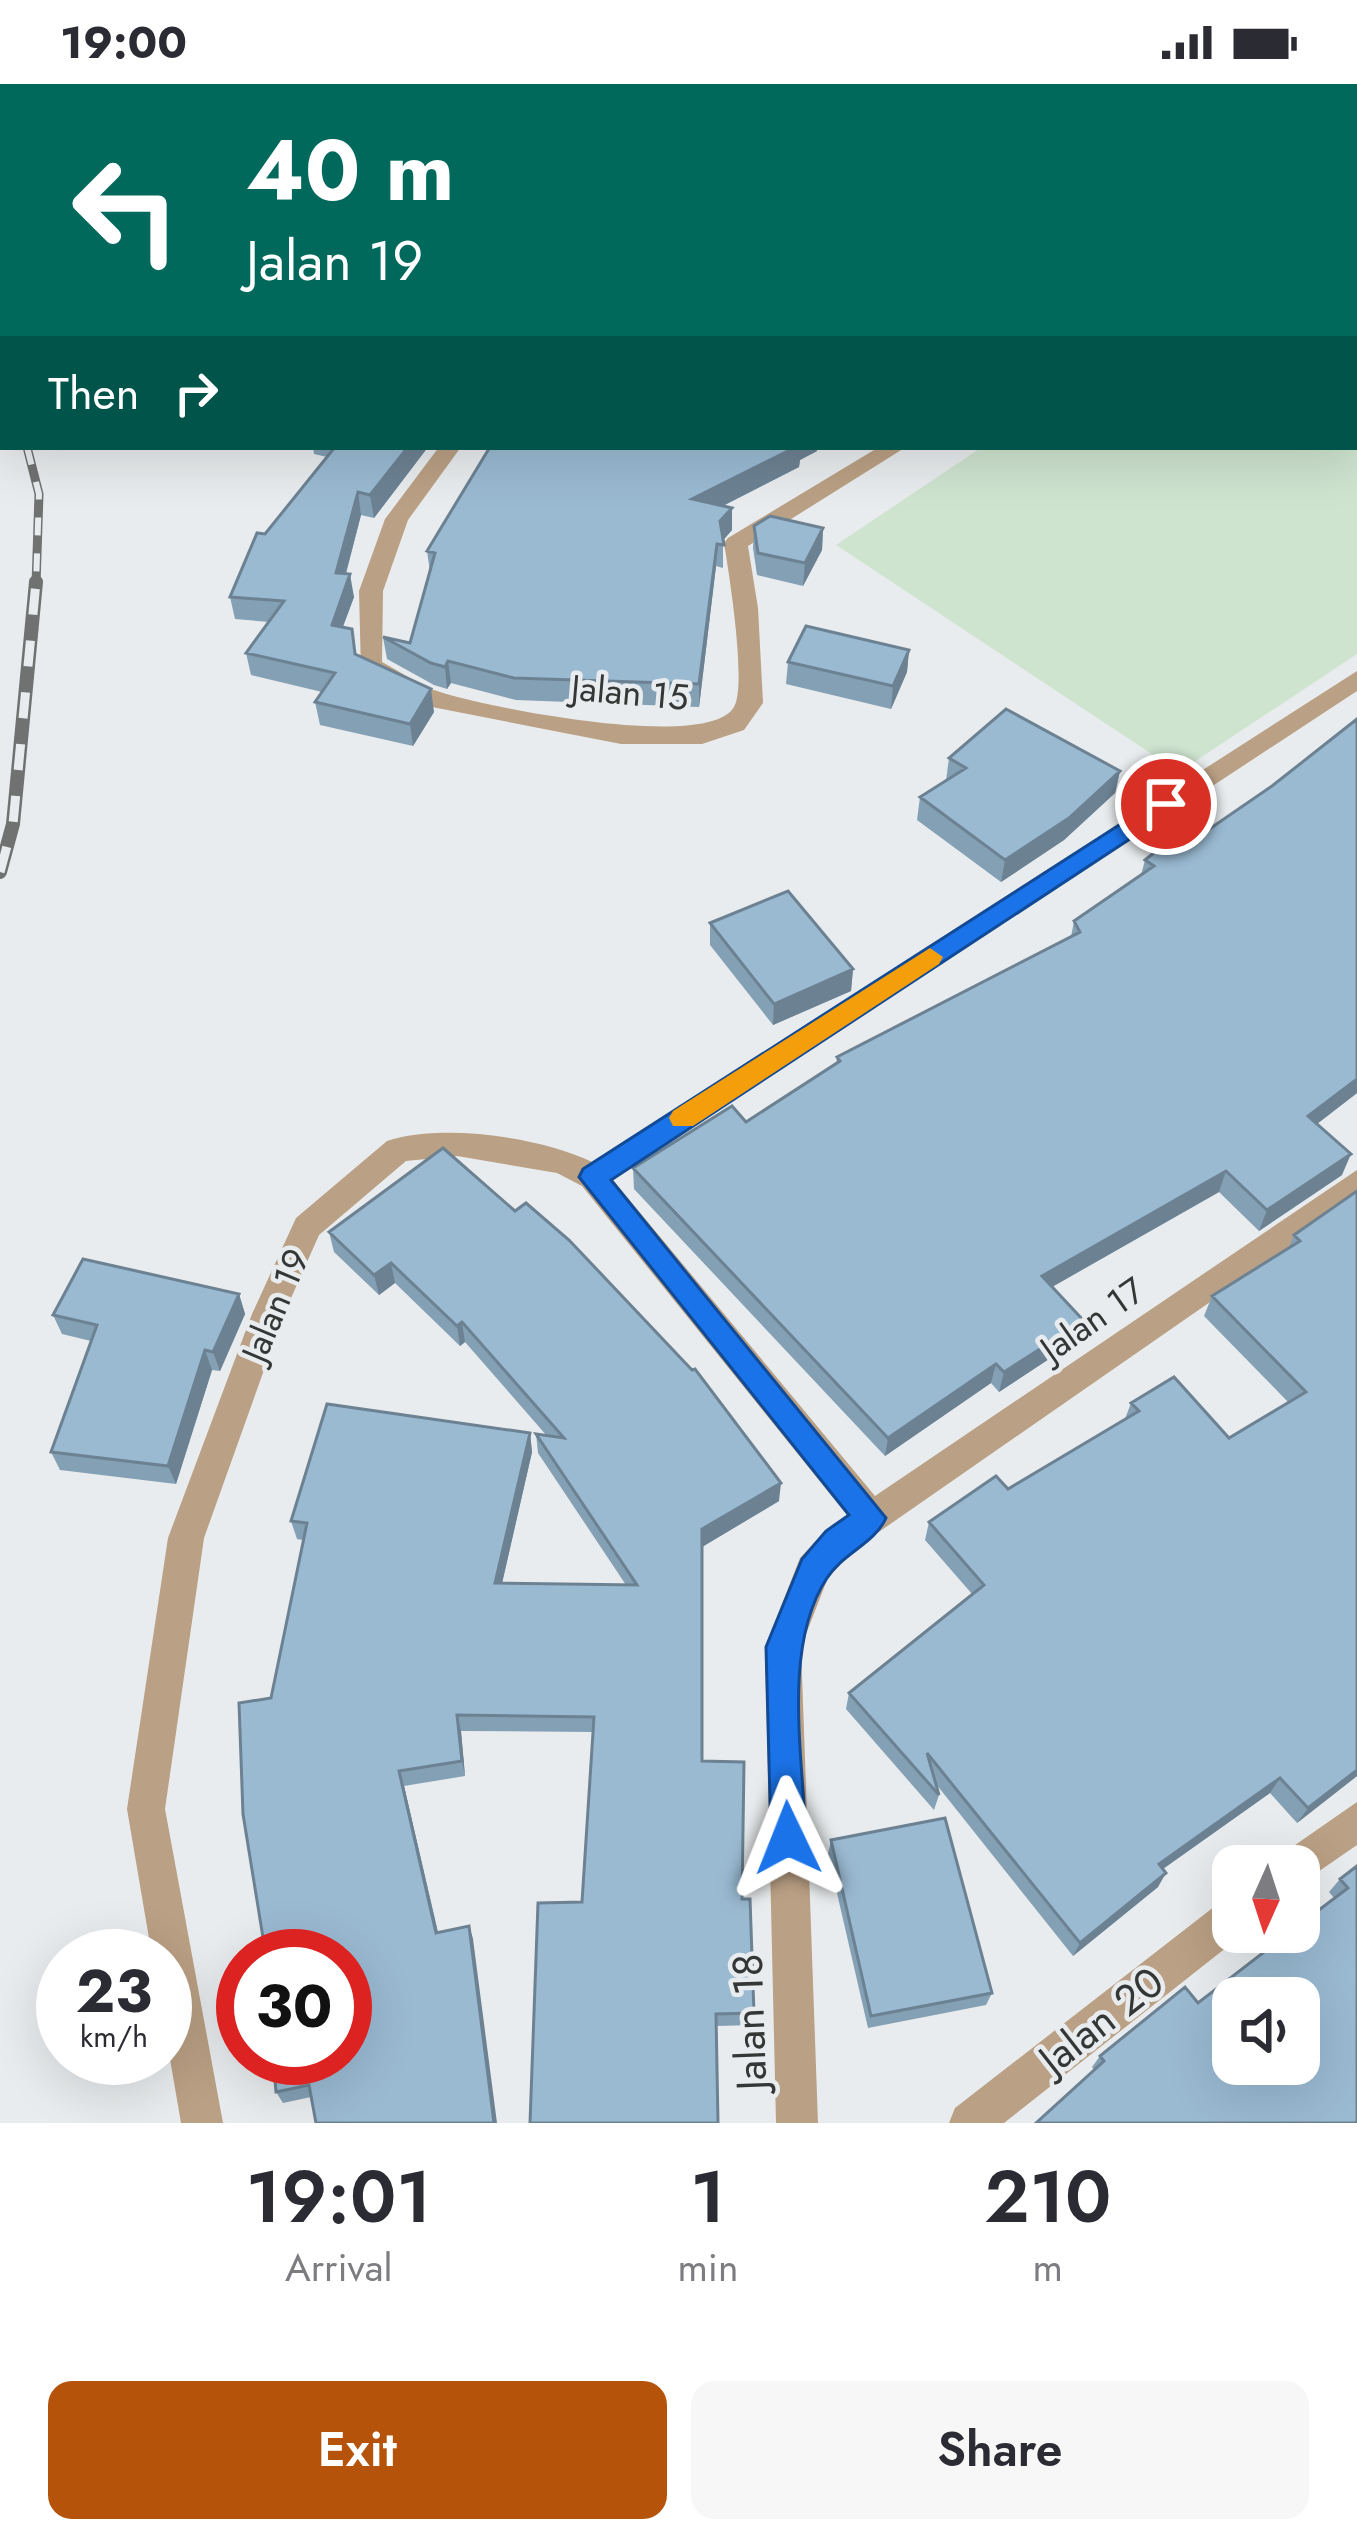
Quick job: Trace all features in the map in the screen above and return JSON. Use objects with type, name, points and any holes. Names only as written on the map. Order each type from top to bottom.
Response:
[{"type":"street","name":"Jalan 15","points":[[448,450],[397,519],[390,537],[371,591],[370,666],[432,699],[621,734],[693,737],[735,724],[750,703],[746,608],[736,543],[891,450]]},
{"type":"street","points":[[871,1518],[593,1177],[1357,679]]},
{"type":"street","name":"Jalan 19","points":[[202,2123],[146,1809],[186,1538],[268,1314],[308,1227],[398,1150],[475,1146],[563,1162],[593,1177]]},
{"type":"street","name":"Jalan 17","points":[[871,1518],[1357,1184]]},
{"type":"street","name":"Jalan 18","points":[[797,2123],[783,1647],[813,1570],[838,1541],[871,1518]]},
{"type":"street","points":[[1320,1850],[1357,1821]]},
{"type":"street","name":"Jalan 20","points":[[970,2123],[1212,1933]]},
{"type":"green space","points":[[978,450],[1357,450],[1357,654],[1179,772],[836,545]]},
{"type":"building","points":[[333,450],[406,450],[370,495],[358,492],[336,573],[350,574],[332,625],[352,629],[355,654],[431,689],[410,724],[315,702],[335,673],[246,653],[284,601],[230,597],[257,533],[265,534]]},
{"type":"building","points":[[488,450],[790,450],[692,499],[732,508],[720,521],[724,545],[717,544],[699,684],[514,678],[448,661],[445,667],[431,663],[383,637],[410,643],[435,553],[427,551]]},
{"type":"building","points":[[770,516],[823,528],[805,563],[758,553],[754,526]]},
{"type":"building","points":[[806,626],[909,650],[893,686],[788,662]]},
{"type":"building","points":[[1006,709],[1120,771],[1069,818],[1005,860],[920,797],[966,768],[949,758]]},
{"type":"building","points":[[1357,719],[1357,1079],[1308,1116],[1351,1154],[1267,1210],[1226,1171],[1042,1276],[1084,1321],[1004,1372],[996,1364],[888,1438],[633,1168],[732,1106],[746,1122],[840,1061],[837,1057],[1080,932],[1074,921],[1154,866],[1145,860],[1194,821],[1208,830]]},
{"type":"building","points":[[788,891],[853,969],[774,1004],[710,923]]},
{"type":"building","points":[[443,1148],[515,1211],[526,1203],[569,1240],[695,1369],[781,1483],[702,1529],[702,1761],[744,1762],[742,1899],[750,1899],[754,2013],[716,2014],[718,2123],[530,2123],[538,1903],[582,1902],[594,1717],[457,1715],[462,1761],[399,1771],[436,1933],[469,1926],[494,2123],[316,2123],[309,2085],[372,2085],[372,1929],[262,1929],[243,1814],[239,1703],[271,1698],[307,1523],[291,1521],[327,1404],[530,1433],[495,1583],[637,1585],[536,1434],[564,1438],[462,1322],[457,1326],[391,1263],[374,1275],[329,1232]]},
{"type":"building","points":[[1357,1191],[1357,1770],[1308,1808],[1280,1778],[1159,1864],[1166,1873],[1080,1943],[927,1753],[939,1795],[849,1693],[984,1585],[929,1522],[996,1476],[1008,1489],[1139,1411],[1131,1403],[1174,1377],[1229,1438],[1306,1392],[1212,1296],[1300,1241],[1294,1235]]},
{"type":"building","points":[[83,1259],[239,1294],[213,1352],[205,1350],[168,1466],[51,1452],[97,1325],[53,1315]]},
{"type":"building","points":[[945,1818],[992,1993],[871,2016],[831,1840]]},
{"type":"building","points":[[1357,1866],[1357,2123],[1036,2123],[1104,2061],[1100,2056],[1185,1987],[1198,2003],[1212,1992],[1212,2085],[1320,2085],[1320,1977],[1232,1977],[1263,1953],[1320,1953],[1320,1909],[1348,1888],[1340,1879]]},
{"type":"building","points":[[275,2085],[309,2085],[276,2092]]},
{"type":"railway","points":[[28,450],[39,494],[36,585]]},
{"type":"railway","points":[[0,872],[13,824],[36,582]]},
{"type":"slow traffic","points":[[683,1118],[930,957]]},
{"type":"route","points":[[788,1838],[783,1647],[794,1608],[813,1570],[838,1541],[871,1518],[593,1177],[1166,804]]}]
